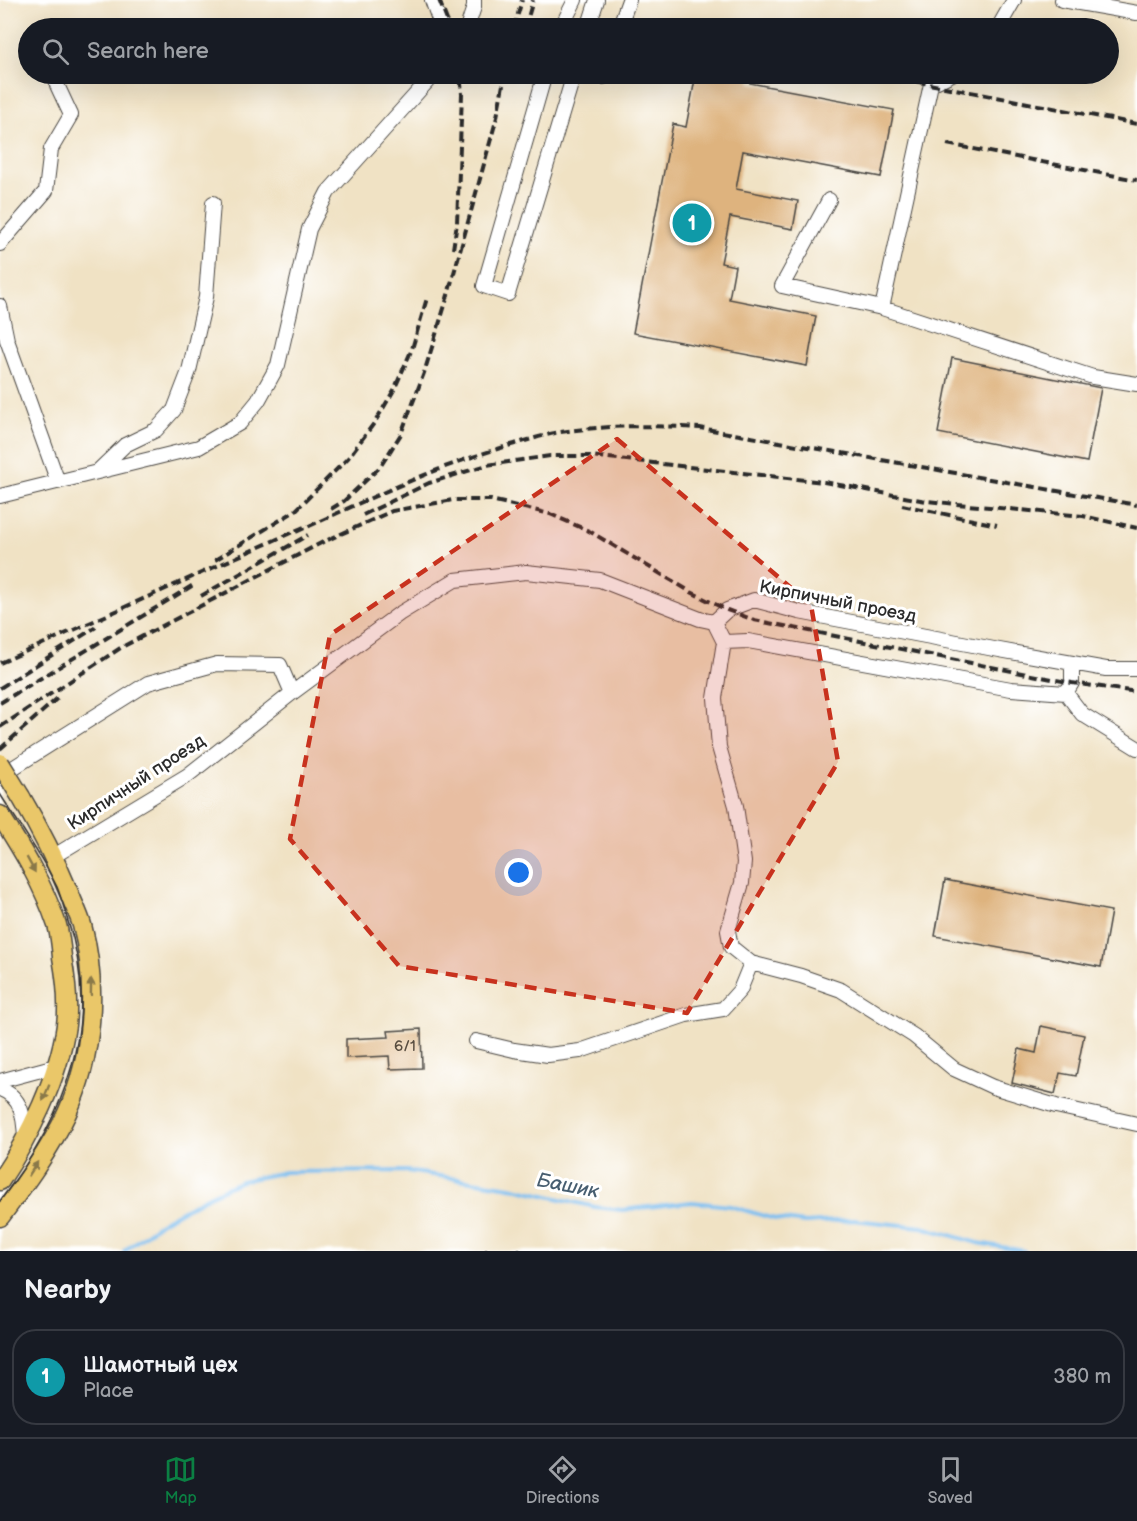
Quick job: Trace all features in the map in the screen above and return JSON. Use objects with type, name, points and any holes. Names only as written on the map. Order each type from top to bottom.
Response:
[{"type":"main road","points":[[0,763],[54,856],[82,924],[91,974],[90,1025],[81,1074],[67,1113],[47,1149],[0,1217]]},
{"type":"main road","points":[[0,815],[33,867],[57,927],[66,978],[66,1025],[56,1066],[25,1138],[0,1181]]},
{"type":"street","points":[[432,0],[438,18]]},
{"type":"street","points":[[470,18],[474,0]]},
{"type":"street","points":[[566,18],[575,0]]},
{"type":"street","points":[[591,18],[597,0]]},
{"type":"street","points":[[623,18],[629,0]]},
{"type":"street","points":[[1004,18],[1014,0]]},
{"type":"street","points":[[1062,0],[1137,14]]},
{"type":"street","points":[[0,496],[199,447],[240,423],[258,401],[278,365],[309,229],[328,192],[425,84]]},
{"type":"street","points":[[542,84],[484,286],[508,294],[571,84]]},
{"type":"street","points":[[882,308],[931,84]]},
{"type":"street","points":[[0,244],[46,190],[51,149],[71,115],[57,85]]},
{"type":"street","points":[[829,200],[782,286],[882,308],[1093,376],[1137,384]]},
{"type":"street","points":[[98,472],[125,445],[156,430],[174,410],[189,371],[206,297],[213,203]]},
{"type":"street","points":[[0,306],[8,340],[58,482]]},
{"type":"street","name":"Кирпичный проезд","points":[[54,856],[188,775],[292,693],[399,614],[455,580],[526,572],[600,580],[700,619],[714,622],[727,610],[754,600],[799,612],[1072,663],[1106,669],[1137,669]]},
{"type":"street","points":[[714,622],[724,642],[715,698],[719,747],[736,806],[744,862],[742,883],[728,931],[731,947],[751,963],[801,976],[841,990],[914,1035],[954,1069],[993,1087],[1056,1106],[1137,1124]]},
{"type":"street","points":[[724,642],[748,641],[1011,689],[1066,693],[1083,714],[1137,748]]},
{"type":"street","points":[[1066,693],[1072,683],[1072,663]]},
{"type":"street","points":[[0,776],[148,683],[217,664],[280,665],[292,693]]},
{"type":"street","points":[[476,1041],[548,1055],[580,1051],[686,1015],[723,1009],[740,990],[751,963]]},
{"type":"street","points":[[0,1081],[56,1066]]},
{"type":"street","points":[[0,1089],[14,1097],[22,1110],[25,1138]]},
{"type":"highlighted area","points":[[617,439],[811,605],[838,762],[687,1013],[399,966],[290,839],[330,635]]},
{"type":"building","points":[[694,84],[755,84],[894,110],[881,177],[743,151],[736,189],[798,201],[793,229],[730,217],[721,263],[735,266],[729,299],[816,316],[807,366],[633,333],[673,124],[686,127]]},
{"type":"building","points":[[952,358],[1101,388],[1087,462],[938,433]]},
{"type":"building","points":[[945,880],[1111,911],[1101,967],[935,936]]},
{"type":"building","points":[[1041,1026],[1084,1035],[1076,1076],[1060,1073],[1055,1094],[1012,1083],[1019,1049],[1036,1053]]},
{"type":"building","points":[[421,1029],[422,1068],[390,1069],[389,1056],[346,1058],[346,1039],[389,1037],[388,1031]]},
{"type":"waterway","name":"Башик","points":[[124,1251],[163,1221],[241,1181],[285,1172],[407,1171],[510,1187],[595,1207],[622,1210],[692,1202],[730,1206],[775,1219],[805,1223],[853,1220],[922,1227],[978,1243],[1024,1251]]},
{"type":"tram line","points":[[0,794],[57,887],[77,957],[81,995],[79,1032],[71,1067],[59,1102],[43,1136],[0,1201]]},
{"type":"railway","points":[[439,0],[446,18]]},
{"type":"railway","points":[[517,18],[522,0]]},
{"type":"railway","points":[[528,18],[533,0]]},
{"type":"railway","points":[[453,249],[457,223],[461,84]]},
{"type":"railway","points":[[331,509],[344,501],[380,467],[401,434],[424,373],[446,302],[497,117],[503,84]]},
{"type":"railway","points":[[929,84],[1137,124]]},
{"type":"railway","points":[[947,144],[1137,180]]},
{"type":"railway","points":[[215,560],[295,511],[348,458],[375,422],[394,390],[412,349],[427,298]]},
{"type":"railway","points":[[296,532],[402,484],[483,453],[555,433],[628,426],[700,428],[1137,505]]},
{"type":"railway","points":[[363,515],[429,483],[487,465],[550,456],[590,456],[824,482],[926,501],[1083,516],[1137,528]]},
{"type":"railway","points":[[0,727],[122,647],[323,542],[392,511],[453,500],[491,500],[550,514],[589,531],[691,592],[727,610],[754,620],[1072,683],[1137,692]]},
{"type":"railway","points":[[902,505],[997,525]]},
{"type":"railway","points":[[0,663],[304,527]]},
{"type":"railway","points":[[201,596],[308,535]]},
{"type":"railway","points":[[0,703],[195,584]]},
{"type":"railway","points":[[0,688],[96,627]]},
{"type":"railway","points":[[0,749],[60,696]]},
{"type":"railway","points":[[485,1251],[520,1251]]},
{"type":"place","name":"Шамотный цех","points":[[692,223]]}]
